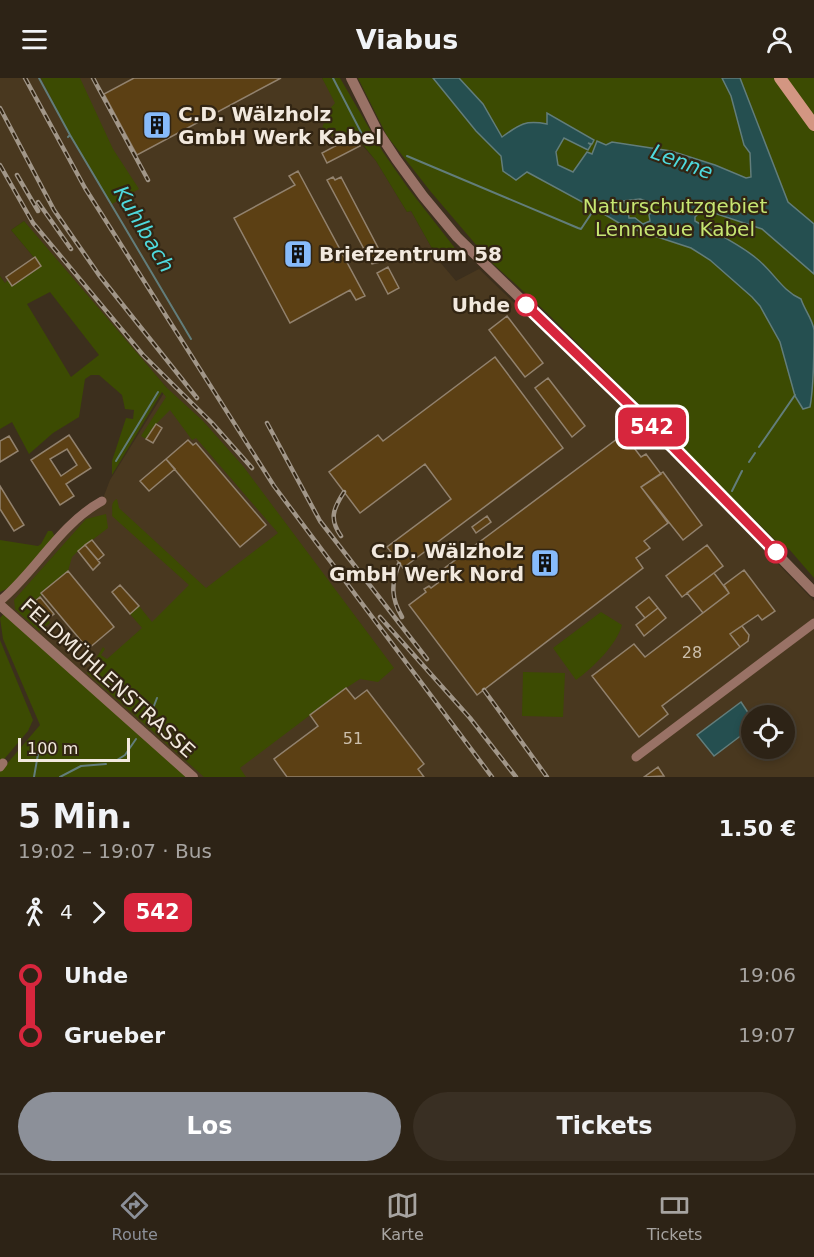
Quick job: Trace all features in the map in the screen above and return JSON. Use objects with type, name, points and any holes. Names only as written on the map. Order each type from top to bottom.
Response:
[{"type":"main road","points":[[780,78],[814,125]]},
{"type":"street","points":[[351,78],[377,130],[396,159],[457,237],[675,449],[814,592]]},
{"type":"street","points":[[0,603],[84,513],[102,501]]},
{"type":"street","name":"FELDMÜHLENSTRASSE","points":[[0,603],[193,777]]},
{"type":"street","points":[[636,757],[814,623]]},
{"type":"shaded area","points":[[0,78],[322,78],[362,145],[376,161],[407,212],[411,211],[439,261],[456,281],[479,269],[671,454],[814,601],[814,777],[193,777],[0,605],[52,546],[102,501],[110,480],[167,388],[37,243],[24,221],[11,230],[41,266],[12,286],[5,283],[0,276]]},
{"type":"green space","points":[[41,78],[80,78],[113,149],[139,189],[112,204],[66,127]]},
{"type":"green space","points":[[322,78],[340,78],[383,152],[458,252],[439,261],[411,211],[407,212],[376,161],[355,135],[320,136],[327,112],[335,103]]},
{"type":"green space","name":"Naturschutzgebiet Lenneaue Kabel","points":[[358,78],[814,78],[814,578],[789,549],[776,541],[546,312],[489,260],[387,136]]},
{"type":"green space","points":[[24,221],[167,388],[203,421],[243,466],[394,668],[378,682],[360,679],[346,688],[240,768],[246,777],[204,777],[87,673],[103,647],[105,649],[101,655],[107,659],[142,628],[130,614],[139,606],[152,622],[189,585],[112,516],[115,500],[117,499],[119,508],[206,588],[278,533],[196,438],[192,440],[170,410],[156,424],[146,439],[141,436],[166,397],[162,392],[112,475],[112,461],[126,418],[133,419],[134,410],[125,409],[122,395],[99,375],[91,375],[85,379],[79,417],[53,433],[29,454],[12,422],[0,429],[0,276],[5,283],[8,280],[12,286],[41,266],[11,230]],"holes":[[[50,292],[99,355],[71,377],[27,304]]]},
{"type":"green space","points":[[106,514],[108,528],[78,551],[72,557],[68,571],[29,606],[42,623],[48,619],[50,623],[39,631],[15,609],[14,600],[86,519]]},
{"type":"green space","points":[[48,531],[52,531],[55,537],[9,588],[0,592],[0,540],[38,546]]},
{"type":"green space","points":[[6,611],[193,777],[0,777],[0,772],[40,725],[3,639],[0,618]]},
{"type":"green space","points":[[601,612],[622,625],[604,655],[576,680],[553,648]]},
{"type":"green space","points":[[0,640],[33,720],[28,731],[0,764]]},
{"type":"green space","points":[[523,672],[565,673],[563,717],[522,716]]},
{"type":"water","name":"Lenne","points":[[433,78],[459,78],[483,104],[502,137],[523,124],[547,124],[547,113],[594,140],[592,144],[588,143],[591,145],[588,150],[564,138],[556,152],[558,165],[573,172],[587,152],[592,154],[597,141],[606,145],[612,142],[671,151],[746,178],[751,177],[750,153],[744,145],[731,96],[722,78],[740,78],[788,202],[814,224],[814,274],[762,229],[708,211],[699,213],[695,221],[749,253],[762,263],[788,291],[801,299],[814,330],[810,407],[803,409],[795,396],[780,342],[760,306],[710,260],[691,248],[624,226],[599,211],[593,212],[588,205],[527,172],[516,180],[503,171],[501,156],[476,131]],"holes":[[[640,199],[652,203],[666,202],[669,205],[662,212],[652,211],[649,215],[650,221],[643,224],[635,218],[629,218],[627,204],[622,201]]]},
{"type":"water","points":[[741,702],[743,705],[741,705],[741,736],[714,756],[697,735]]},
{"type":"building","name":"C.D. Wälzholz GmbH Werk Kabel","points":[[134,78],[281,78],[137,155],[104,94]]},
{"type":"building","points":[[354,136],[360,146],[327,163],[322,153]]},
{"type":"building","name":"Briefzentrum 58","points":[[298,171],[365,296],[356,300],[350,290],[290,323],[234,218],[295,185],[289,176]]},
{"type":"building","points":[[333,177],[335,180],[341,177],[385,261],[372,264],[327,180]]},
{"type":"building","points":[[35,257],[41,266],[12,286],[6,277]]},
{"type":"building","points":[[388,267],[399,288],[388,294],[377,273]]},
{"type":"building","points":[[507,316],[543,363],[525,377],[489,330]]},
{"type":"building","points":[[495,357],[563,448],[403,568],[387,547],[451,499],[425,464],[360,513],[329,472],[378,435],[383,441]]},
{"type":"building","points":[[548,378],[585,426],[572,437],[535,388]]},
{"type":"building","points":[[156,424],[162,428],[153,443],[146,439]]},
{"type":"building","points":[[69,435],[91,468],[66,484],[74,496],[60,505],[31,460]],"holes":[[[67,449],[77,465],[61,476],[50,459]]]},
{"type":"building","points":[[9,436],[18,451],[0,462],[0,441]]},
{"type":"building","name":"C.D. Wälzholz GmbH Werk Nord","points":[[621,436],[625,436],[641,457],[646,454],[661,474],[641,487],[668,523],[644,541],[650,548],[636,558],[643,568],[477,695],[409,605],[426,592],[424,589],[429,586],[431,588],[439,582],[434,576]]},
{"type":"building","points":[[188,440],[193,445],[196,443],[266,525],[240,547],[166,459]]},
{"type":"building","points":[[166,459],[175,469],[149,491],[140,481]]},
{"type":"building","points":[[663,472],[702,525],[683,540],[641,487]]},
{"type":"building","points":[[0,486],[24,525],[14,531],[0,509]]},
{"type":"building","points":[[487,516],[491,522],[476,533],[472,527]]},
{"type":"building","points":[[92,540],[104,555],[98,560],[85,545]]},
{"type":"building","points":[[85,545],[100,563],[93,570],[78,551]]},
{"type":"building","points":[[707,545],[723,566],[682,597],[666,576]]},
{"type":"building","points":[[744,570],[775,611],[762,620],[758,615],[730,634],[740,647],[662,706],[668,714],[639,737],[592,676],[634,644],[645,657],[729,593],[724,585]]},
{"type":"building","points":[[68,571],[114,627],[88,649],[41,593]]},
{"type":"building","points":[[714,573],[729,593],[703,613],[687,593]]},
{"type":"building","points":[[120,585],[139,606],[130,614],[112,592]]},
{"type":"building","points":[[40,597],[54,614],[42,623],[28,607]]},
{"type":"building","points":[[649,597],[658,608],[645,618],[636,607]]},
{"type":"building","points":[[658,608],[666,618],[644,636],[636,625]]},
{"type":"building","points":[[742,626],[749,635],[748,641],[740,647],[730,634]]},
{"type":"building","points":[[346,688],[355,699],[367,690],[424,764],[418,769],[424,777],[287,777],[274,759],[318,726],[310,715]]},
{"type":"building","points":[[658,767],[664,776],[644,777]]},
{"type":"waterway","points":[[39,78],[70,135],[68,137]]},
{"type":"waterway","points":[[333,78],[365,140],[373,142]]},
{"type":"waterway","name":"Kuhlbach","points":[[70,135],[191,339]]},
{"type":"waterway","points":[[407,156],[581,229],[593,211]]},
{"type":"waterway","name":"Kuhlbach","points":[[116,461],[158,392]]},
{"type":"waterway","points":[[759,447],[795,395]]},
{"type":"waterway","points":[[749,462],[755,453]]},
{"type":"waterway","points":[[732,491],[742,471]]},
{"type":"waterway","points":[[148,721],[157,698]]},
{"type":"waterway","points":[[117,760],[125,755],[136,739]]},
{"type":"waterway","points":[[34,777],[40,743]]},
{"type":"waterway","points":[[60,777],[81,766],[106,764]]},
{"type":"railway","points":[[25,78],[85,188],[274,486],[492,777]]},
{"type":"railway","points":[[93,78],[148,180]]},
{"type":"railway","points":[[0,108],[54,210],[99,275],[197,398]]},
{"type":"railway","points":[[0,165],[33,223],[143,355],[212,423],[252,468]]},
{"type":"railway","points":[[17,175],[38,211]]},
{"type":"railway","points":[[38,202],[71,249]]},
{"type":"railway","points":[[267,423],[320,521],[427,659]]},
{"type":"railway","points":[[341,536],[335,524],[334,514],[344,492]]},
{"type":"railway","points":[[399,564],[393,591],[402,617]]},
{"type":"railway","points":[[380,617],[470,718],[516,777]]},
{"type":"railway","points":[[484,690],[547,777]]},
{"type":"bus line","name":"542","points":[[526,305],[675,449],[776,552]]},
{"type":"place","name":"C.D. Wälzholz GmbH Werk Kabel","points":[[157,125]]},
{"type":"place","name":"Briefzentrum 58","points":[[298,254]]},
{"type":"place","name":"Uhde","points":[[526,305]]},
{"type":"place","name":"C.D. Wälzholz GmbH Werk Nord","points":[[545,563]]}]
